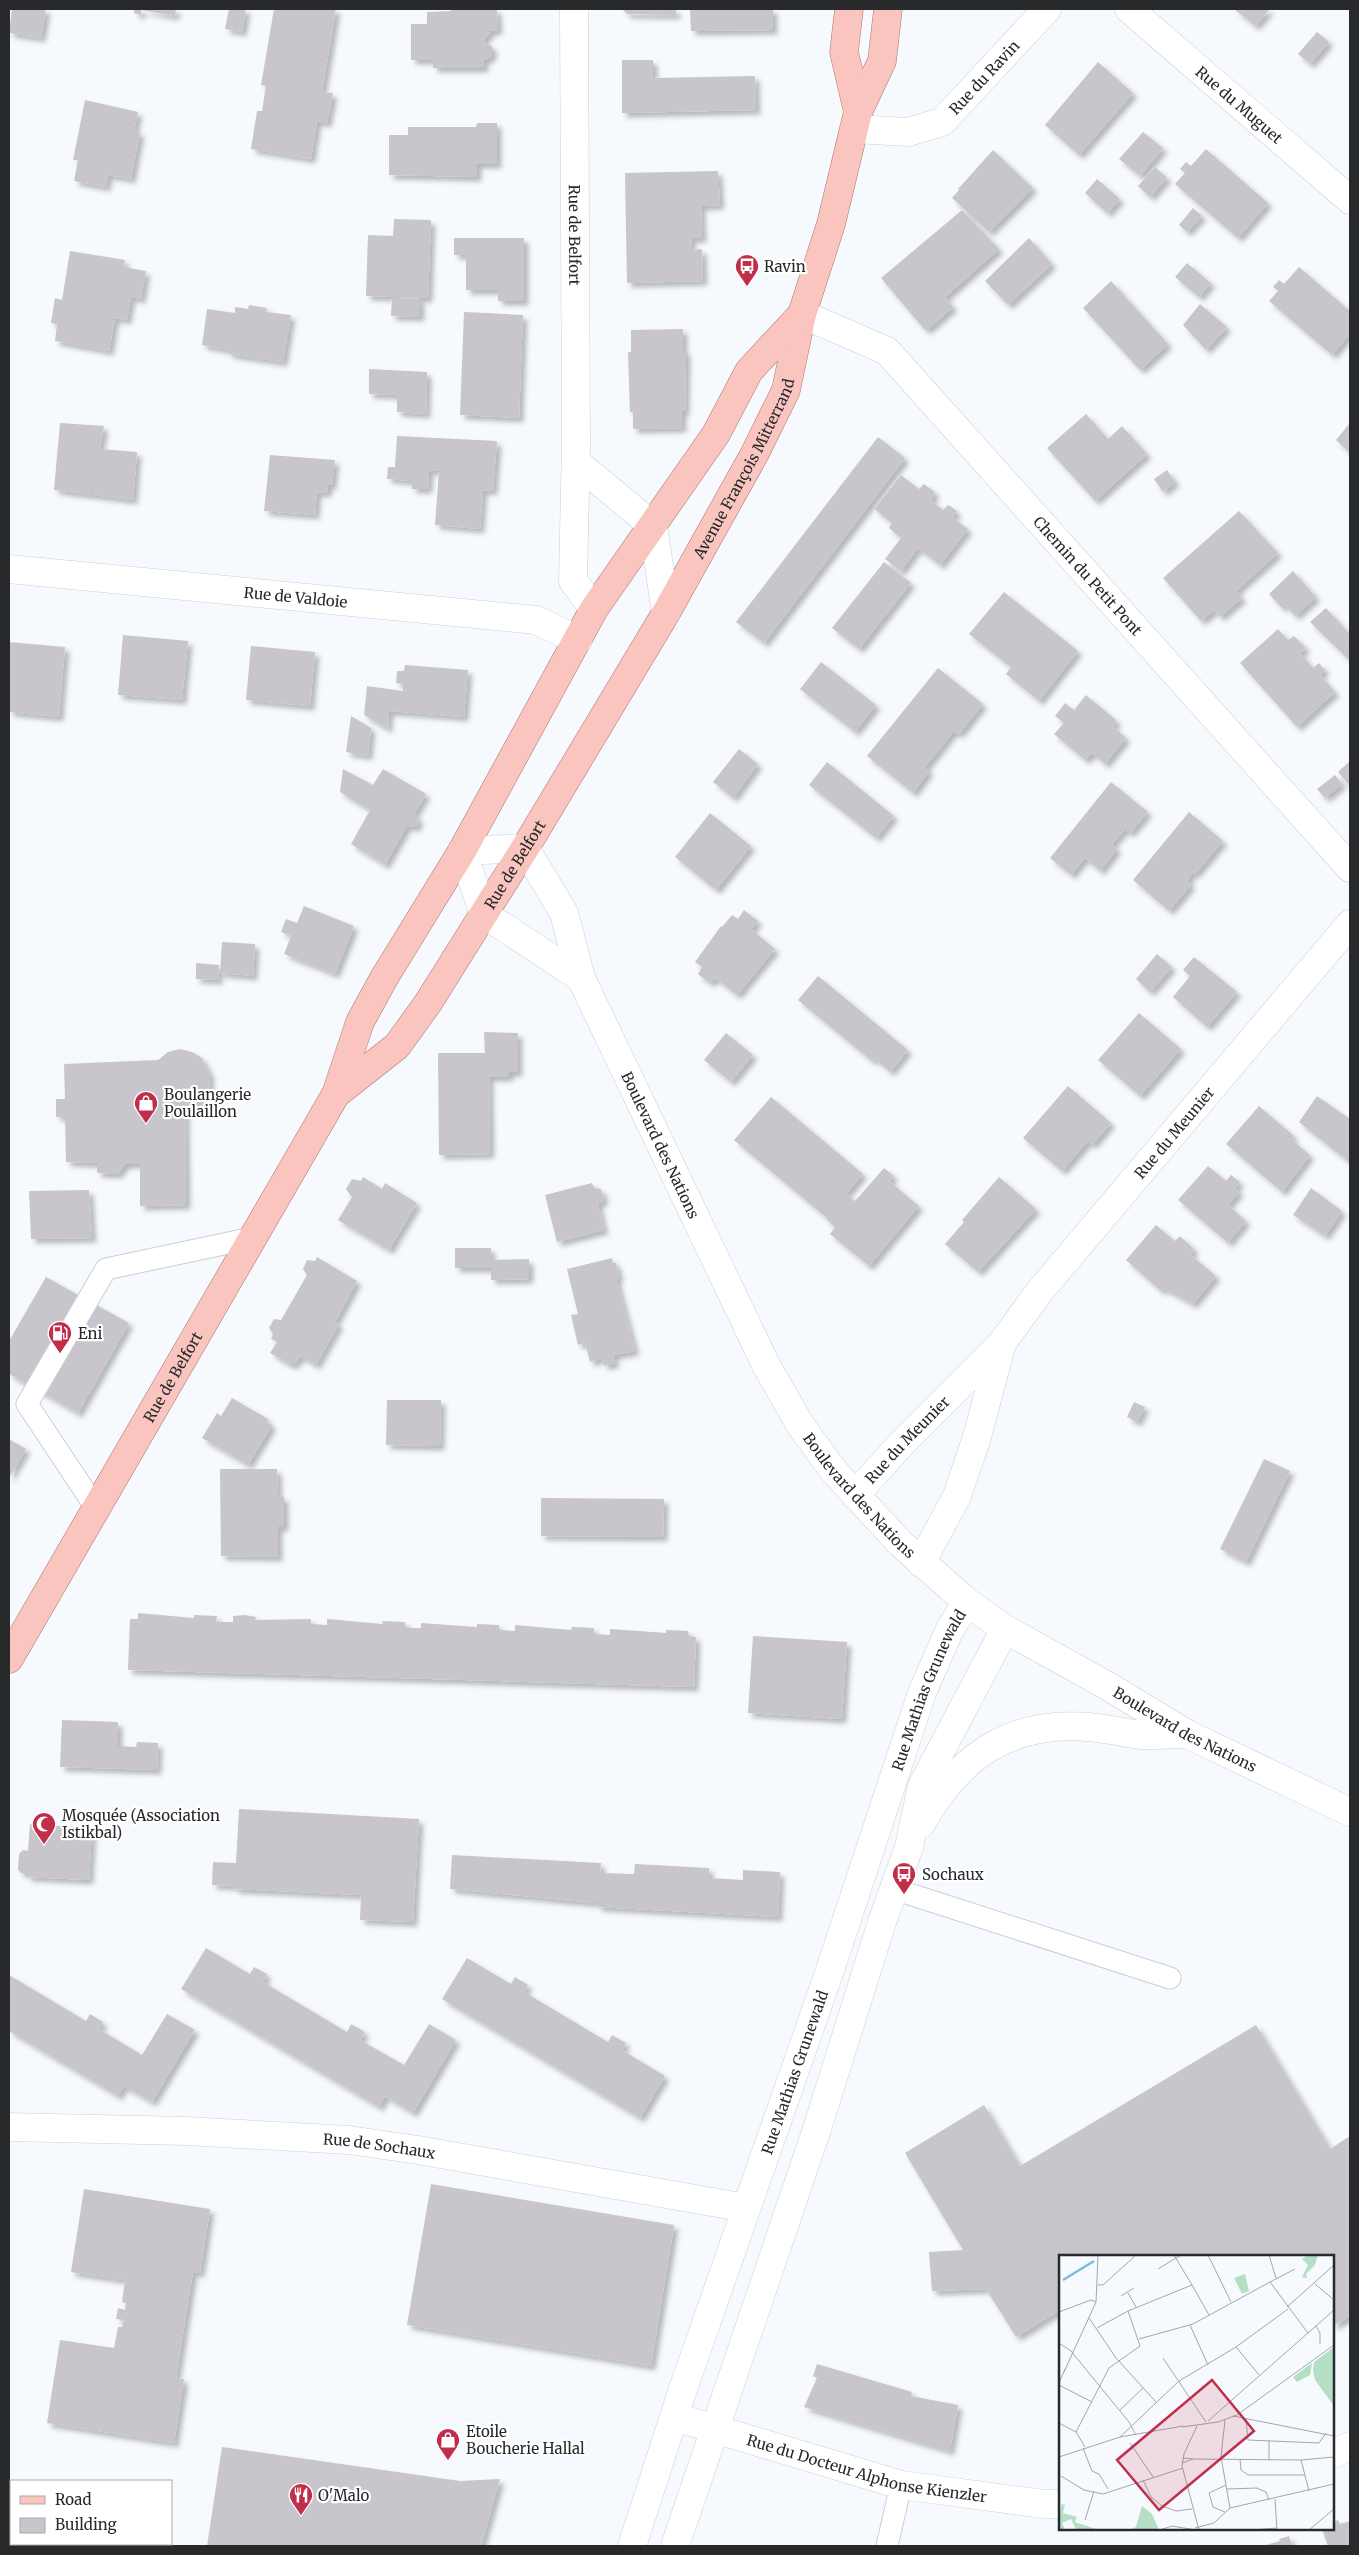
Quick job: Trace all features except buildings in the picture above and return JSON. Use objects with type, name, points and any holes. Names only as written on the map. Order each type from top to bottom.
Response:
[{"type":"main road","name":"Avenue François Mitterrand","points":[[849,9],[844,52],[856,120]]},
{"type":"main road","name":"Avenue François Mitterrand","points":[[666,613],[755,453],[786,390],[802,314],[831,224],[856,120],[882,61],[888,9]]},
{"type":"main road","name":"Avenue François Mitterrand","points":[[653,526],[716,434],[749,371],[802,314]]},
{"type":"main road","name":"Rue de Belfort","points":[[9,1659],[336,1094],[360,1022],[384,978],[462,851],[594,609],[653,526]]},
{"type":"main road","name":"Rue de Belfort","points":[[336,1094],[398,1046],[428,1003],[525,848],[666,613]]},
{"type":"street","name":"Rue de Belfort","points":[[574,9],[576,462],[573,581],[594,609]]},
{"type":"street","name":"Rue du Ravin","points":[[856,120],[908,132],[942,122],[1047,9]]},
{"type":"street","name":"Rue du Muguet","points":[[1129,9],[1350,200]]},
{"type":"street","name":"Chemin du Petit Pont","points":[[802,314],[887,351],[1350,868]]},
{"type":"street","points":[[576,462],[653,526],[666,613]]},
{"type":"street","name":"Rue de Valdoie","points":[[9,570],[536,620],[578,640]]},
{"type":"street","points":[[525,848],[462,851],[484,914],[581,978]]},
{"type":"street","name":"Boulevard des Nations","points":[[525,848],[564,913],[581,978],[766,1365],[801,1426],[855,1495],[921,1563],[967,1602],[1005,1629],[1106,1685],[1187,1734],[1350,1812]]},
{"type":"street","name":"Rue du Meunier","points":[[855,1495],[903,1442],[1002,1343],[1040,1291],[1350,924]]},
{"type":"street","name":"Rue du Meunier","points":[[921,1563],[957,1496],[977,1437],[1002,1343]]},
{"type":"street","name":"Rue Mathias Grunewald","points":[[632,2546],[746,2208],[831,1967],[922,1693],[949,1631],[967,1602]]},
{"type":"street","name":"Rue Mathias Grunewald","points":[[676,2546],[909,1847],[922,1786],[1005,1629]]},
{"type":"street","name":"Rue Mathias Grunewald","points":[[909,1847],[938,1795],[970,1761],[1000,1740],[1063,1726],[1089,1727],[1143,1735],[1187,1734]]},
{"type":"street","name":"Rue de Sochaux","points":[[9,2127],[186,2131],[349,2140],[418,2150],[746,2208]]},
{"type":"street","name":"Rue du Docteur Alphonse Kienzler","points":[[675,2417],[901,2485],[1044,2504],[1059,2504]]},
{"type":"street","points":[[1334,2454],[1350,2446]]},
{"type":"lane","points":[[96,1508],[27,1404],[106,1269],[252,1238]]},
{"type":"lane","points":[[894,1889],[1170,1978]]},
{"type":"lane","points":[[887,2546],[901,2485]]},
{"type":"place","name":"Ravin","points":[[747,287]]},
{"type":"place","name":"Boulangerie Poulaillon","points":[[146,1124]]},
{"type":"place","name":"Eni","points":[[60,1354]]},
{"type":"place","name":"Mosquée (Association Istikbal)","points":[[44,1845]]},
{"type":"place","name":"Sochaux","points":[[904,1895]]},
{"type":"place","name":"Etoile Boucherie Hallal","points":[[448,2461]]},
{"type":"place","name":"O'Malo","points":[[301,2516]]}]
